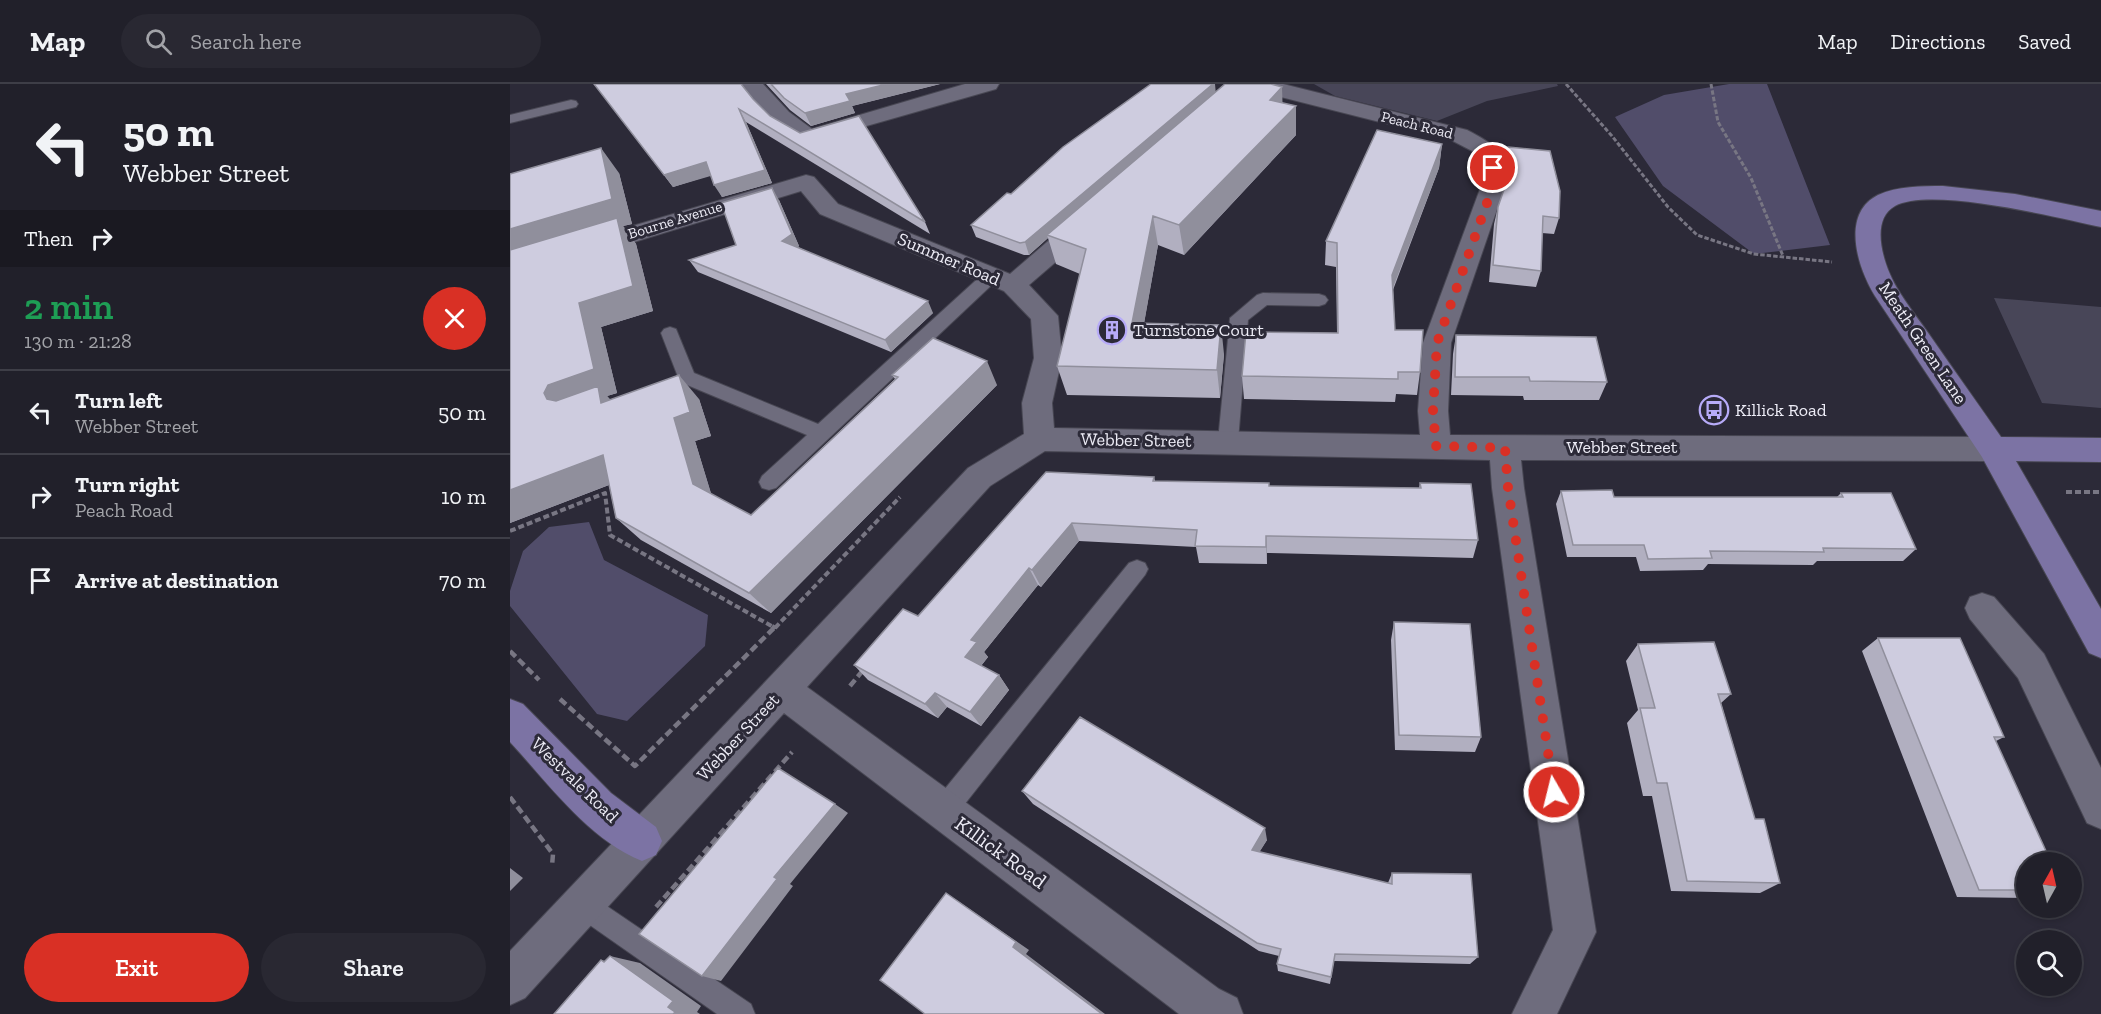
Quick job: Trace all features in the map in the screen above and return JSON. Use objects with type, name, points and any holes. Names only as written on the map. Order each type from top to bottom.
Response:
[{"type":"street","points":[[752,84],[781,117],[807,136]]},
{"type":"street","points":[[807,136],[988,84]]},
{"type":"street","name":"Peach Road","points":[[1255,86],[1459,135],[1486,149],[1493,168],[1492,189],[1437,343],[1433,411],[1436,446]]},
{"type":"street","points":[[806,182],[807,136]]},
{"type":"street","name":"Bourne Avenue","points":[[510,271],[806,182]]},
{"type":"street","name":"Summer Road","points":[[806,182],[829,209],[1002,280],[1044,316],[1048,358],[1037,403],[1040,439]]},
{"type":"street","name":"Meath Green Lane","points":[[2101,219],[1959,193],[1901,195],[1881,202],[1870,215],[1869,237],[1874,266],[1884,290],[1993,448],[2101,642]]},
{"type":"street","points":[[1002,280],[1102,208]]},
{"type":"street","name":"Webber Street","points":[[510,983],[979,477],[1040,439],[1505,448],[1993,448]]},
{"type":"street","points":[[1505,448],[1510,500],[1575,932],[1534,1014]]},
{"type":"street","points":[[1993,448],[2101,450]]},
{"type":"street","points":[[1982,608],[2031,666],[2101,809]]},
{"type":"street","name":"Killick Road","points":[[782,690],[1208,1011]]},
{"type":"street","name":"Westvale Road","points":[[510,716],[597,807],[642,841]]},
{"type":"lane","points":[[510,119],[571,104]]},
{"type":"lane","points":[[769,483],[821,433],[1002,280]]},
{"type":"lane","points":[[1228,441],[1239,318],[1263,299],[1319,300]]},
{"type":"lane","points":[[670,333],[686,377]]},
{"type":"lane","points":[[665,385],[686,377],[821,433]]},
{"type":"lane","points":[[944,810],[1137,569]]},
{"type":"lane","points":[[583,905],[741,1014]]},
{"type":"path","points":[[1566,84],[1612,136],[1668,207],[1697,234],[1754,254],[1874,266]]},
{"type":"path","points":[[1711,84],[1718,122],[1751,178],[1783,257]]},
{"type":"path","points":[[2062,492],[2101,492]]},
{"type":"path","points":[[510,531],[605,493],[610,535],[775,628]]},
{"type":"path","points":[[510,651],[542,683]]},
{"type":"path","points":[[848,688],[870,662]]},
{"type":"path","points":[[559,698],[635,766]]},
{"type":"path","points":[[629,936],[788,756]]},
{"type":"path","points":[[510,797],[553,854],[552,875]]},
{"type":"shaded area","points":[[1314,84],[1557,84],[1558,86],[1487,101],[1437,121],[1335,96]]},
{"type":"shaded area","points":[[1729,84],[1767,84],[1830,245],[1754,254],[1663,186],[1615,117],[1664,95]]},
{"type":"shaded area","points":[[1994,298],[2101,307],[2101,408],[2042,403]]},
{"type":"shaded area","points":[[589,522],[604,560],[708,615],[705,646],[627,721],[597,714],[510,606],[510,591],[523,551],[549,527]]},
{"type":"building","points":[[594,84],[741,84],[770,116],[800,133],[859,116],[925,222],[739,109],[765,170],[714,185],[706,162],[664,175]]},
{"type":"building","points":[[771,84],[887,84],[846,94],[850,101],[805,113],[784,98]]},
{"type":"building","points":[[1151,84],[1213,84],[1025,242],[1020,243],[971,225],[1007,193],[1011,194],[1063,147]]},
{"type":"building","points":[[1225,84],[1271,84],[1282,87],[1270,100],[1296,106],[1179,225],[1153,216],[1132,323],[1221,325],[1217,370],[1057,366],[1086,249],[1047,235]]},
{"type":"building","points":[[1377,130],[1442,144],[1392,275],[1395,330],[1423,330],[1420,372],[1398,372],[1398,379],[1242,376],[1246,332],[1338,333],[1337,243],[1326,241]]},
{"type":"building","points":[[1508,147],[1550,151],[1560,191],[1559,218],[1543,216],[1541,271],[1493,265],[1498,207],[1510,172]]},
{"type":"building","points":[[601,148],[612,199],[510,229],[510,174]]},
{"type":"building","points":[[772,188],[792,234],[782,241],[928,301],[885,340],[689,260],[736,245],[721,203]]},
{"type":"building","points":[[617,218],[633,286],[579,303],[594,369],[548,385],[544,393],[547,399],[556,401],[598,386],[601,403],[679,375],[690,412],[674,418],[693,484],[751,515],[898,377],[892,375],[933,338],[987,361],[749,593],[616,518],[603,455],[510,490],[510,250]]},
{"type":"building","points":[[1456,335],[1596,337],[1607,382],[1530,381],[1529,377],[1455,377]]},
{"type":"building","points":[[1046,472],[1154,477],[1153,481],[1269,483],[1269,486],[1421,488],[1420,483],[1471,484],[1478,540],[1266,536],[1266,547],[1195,546],[1197,530],[1072,523],[1032,570],[1029,568],[971,640],[977,642],[965,657],[999,675],[970,712],[935,693],[925,704],[854,665],[903,609],[918,616]]},
{"type":"building","points":[[1612,490],[1614,497],[1843,497],[1841,493],[1891,493],[1916,549],[1823,548],[1824,552],[1710,551],[1712,558],[1648,559],[1644,545],[1573,545],[1561,491]]},
{"type":"building","points":[[1394,622],[1470,624],[1481,737],[1399,735]]},
{"type":"building","points":[[1878,638],[1960,638],[2004,737],[1994,737],[2046,852],[2016,852],[2016,890],[1979,890]]},
{"type":"building","points":[[1714,642],[1731,694],[1718,694],[1755,819],[1764,819],[1780,883],[1687,881],[1667,783],[1657,783],[1640,708],[1655,708],[1638,644]]},
{"type":"building","points":[[1080,717],[1265,828],[1252,850],[1392,884],[1392,873],[1471,874],[1478,957],[1335,954],[1331,977],[1277,964],[1281,949],[1257,943],[1022,791]]},
{"type":"building","points":[[778,768],[835,804],[774,877],[777,879],[702,976],[639,934]]},
{"type":"building","points":[[946,893],[1016,942],[1013,947],[1102,1014],[925,1014],[880,980]]},
{"type":"building","points":[[610,956],[673,1001],[668,1007],[675,1012],[673,1014],[554,1014],[601,960],[604,962]]},
{"type":"place","name":"Turnstone Court","points":[[1112,330]]},
{"type":"place","name":"Killick Road","points":[[1714,410]]},
{"type":"route","points":[[1493,168],[1492,189],[1437,343],[1433,411],[1436,446],[1505,448],[1508,488],[1554,792]]}]
